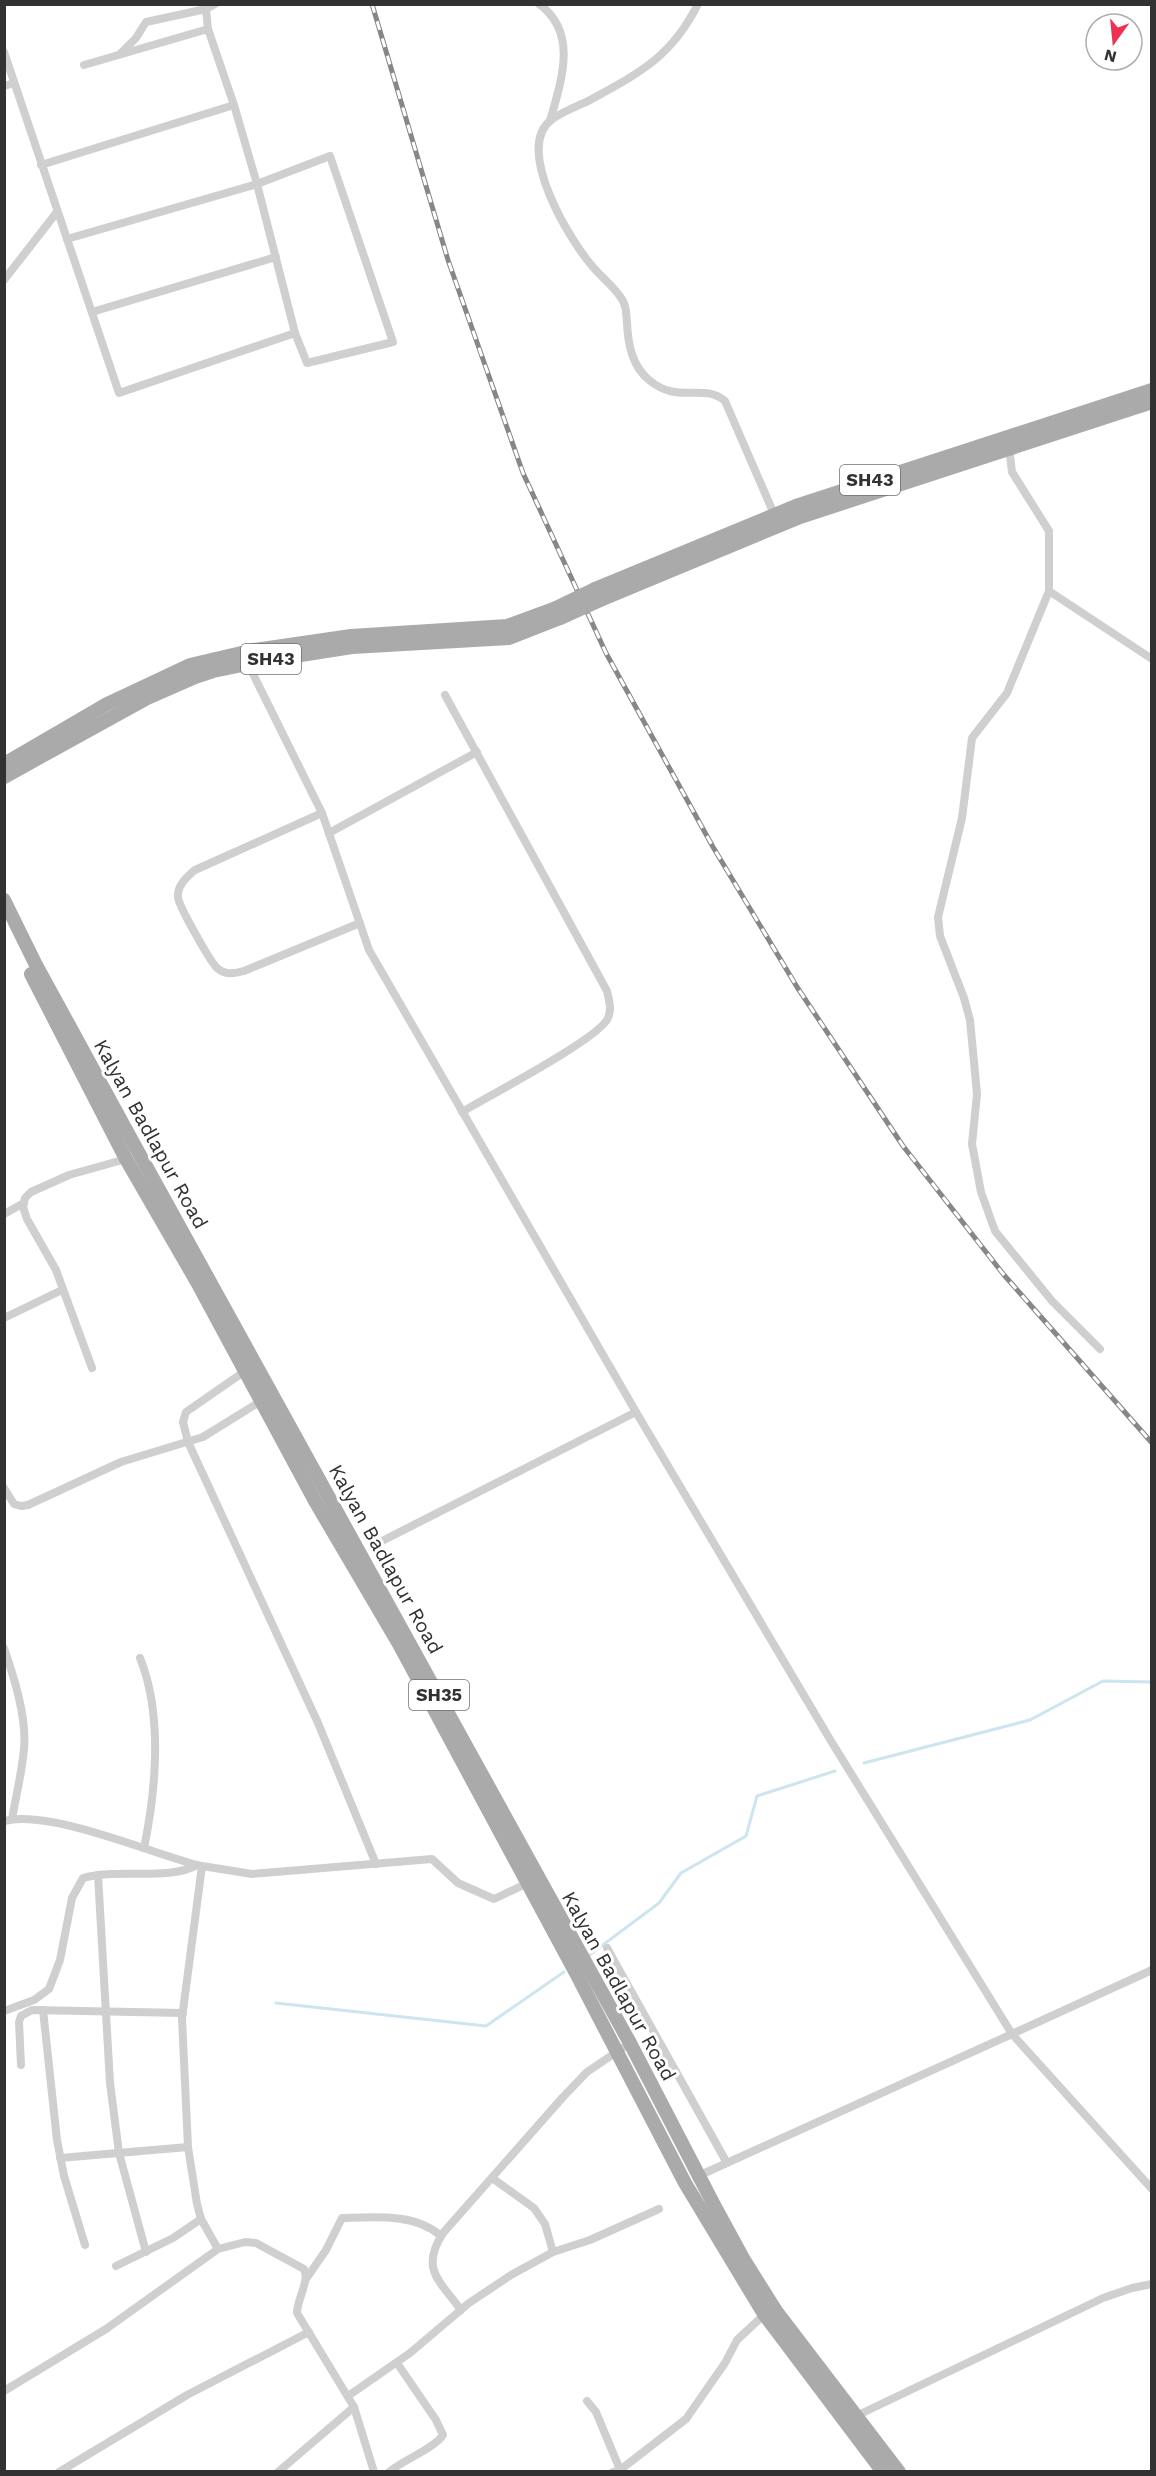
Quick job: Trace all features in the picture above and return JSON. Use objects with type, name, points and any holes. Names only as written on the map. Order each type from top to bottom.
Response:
[{"type":"main road","name":"SH43","points":[[597,595],[800,517],[1152,390]]},
{"type":"main road","name":"SH43","points":[[4,764],[141,686],[190,665],[352,647],[501,639],[527,632],[558,613],[774,514],[1007,441],[1152,402]]},
{"type":"main road","name":"SH43","points":[[4,777],[147,698],[245,658]]},
{"type":"main road","name":"Kalyan Badlapur Road","points":[[4,900],[105,1105],[126,1159],[311,1463],[435,1700],[583,1972],[630,2043],[769,2311]]},
{"type":"main road","name":"Kalyan Badlapur Road","points":[[4,921],[251,1367],[261,1401],[298,1470],[435,1700]]},
{"type":"main road","points":[[298,1470],[311,1463]]},
{"type":"main road","name":"Kalyan Badlapur Road","points":[[583,1972],[617,2051],[685,2183],[769,2311],[852,2418],[899,2472]]},
{"type":"main road","name":"Kalyan Badlapur Road","points":[[852,2418],[883,2472]]},
{"type":"street","points":[[117,56],[146,22],[206,9],[215,4]]},
{"type":"street","points":[[539,4],[556,21],[562,34],[565,54],[561,81],[550,121],[539,143],[540,167],[576,245],[592,267],[623,299],[626,307],[631,354],[638,368],[662,389],[678,394],[707,392],[718,395],[725,401],[774,514]]},
{"type":"street","points":[[550,121],[643,70],[666,52],[686,28],[698,4]]},
{"type":"street","points":[[67,239],[257,184],[330,156],[393,342],[307,363],[295,333],[257,184],[234,105],[208,30],[206,9]]},
{"type":"street","points":[[84,65],[208,30]]},
{"type":"street","points":[[4,52],[119,393],[295,333]]},
{"type":"street","points":[[4,86],[14,83]]},
{"type":"street","points":[[41,165],[234,105]]},
{"type":"street","points":[[4,280],[57,212]]},
{"type":"street","points":[[92,312],[276,257]]},
{"type":"street","points":[[1007,441],[1012,472],[1049,531],[1049,591],[1007,693],[972,738],[962,818],[938,917],[940,936],[970,1020],[977,1094],[972,1144],[981,1192],[995,1231],[1052,1301],[1100,1348]]},
{"type":"street","points":[[1049,591],[1152,659]]},
{"type":"street","points":[[245,658],[322,813],[369,950],[636,1412],[831,1741],[1012,2034],[1152,2189]]},
{"type":"street","points":[[445,695],[607,991],[610,1003],[609,1017],[602,1027],[583,1042],[462,1112]]},
{"type":"street","points":[[329,833],[477,752]]},
{"type":"street","points":[[322,813],[195,870],[180,886],[178,902],[210,958],[218,968],[226,973],[244,971],[360,923]]},
{"type":"street","points":[[4,1215],[24,1203],[31,1192],[69,1175],[126,1159]]},
{"type":"street","points":[[24,1203],[27,1219],[56,1270],[92,1368]]},
{"type":"street","points":[[4,1318],[62,1290]]},
{"type":"street","points":[[251,1367],[186,1412],[183,1422],[188,1442],[318,1723],[376,1864]]},
{"type":"street","points":[[4,1488],[14,1504],[28,1505],[121,1462],[188,1442],[221,1427],[261,1401]]},
{"type":"street","points":[[384,1540],[636,1412]]},
{"type":"street","points":[[4,1648],[13,1675],[24,1730],[24,1748],[8,1820],[61,1824],[200,1866],[252,1874],[432,1859],[458,1884],[494,1899],[533,1881]]},
{"type":"street","points":[[140,1658],[150,1681],[154,1713],[153,1797],[144,1848]]},
{"type":"street","points":[[4,2011],[34,2000],[49,1989],[58,1968],[72,1898],[77,1884],[83,1878],[98,1875],[182,1872],[200,1866]]},
{"type":"street","points":[[200,1866],[183,2013],[188,2147],[201,2219],[218,2249]]},
{"type":"street","points":[[98,1875],[110,2083],[119,2153],[146,2252]]},
{"type":"street","points":[[607,1948],[727,2163]]},
{"type":"street","points":[[685,2183],[1152,1970]]},
{"type":"street","points":[[21,2065],[18,2032],[21,2016],[32,2010],[183,2013]]},
{"type":"street","points":[[43,2010],[60,2158],[85,2245]]},
{"type":"street","points":[[461,2310],[436,2277],[431,2265],[434,2247],[441,2236],[587,2072],[630,2043]]},
{"type":"street","points":[[60,2158],[188,2147]]},
{"type":"street","points":[[492,2178],[526,2201],[539,2214],[545,2224],[553,2252]]},
{"type":"street","points":[[348,2396],[397,2363],[461,2310],[511,2275],[553,2252],[590,2240],[659,2209]]},
{"type":"street","points":[[374,2472],[354,2407],[297,2313],[297,2302],[306,2280],[326,2250],[342,2218],[379,2217],[410,2220],[432,2228],[441,2236]]},
{"type":"street","points":[[116,2266],[173,2238],[201,2219]]},
{"type":"street","points":[[4,2391],[106,2329],[218,2249],[245,2242],[266,2246],[304,2269],[306,2280]]},
{"type":"street","points":[[852,2418],[1104,2298],[1152,2284]]},
{"type":"street","points":[[587,2401],[596,2412],[618,2471],[686,2420],[725,2363],[737,2340],[769,2311]]},
{"type":"street","points":[[60,2472],[187,2395],[309,2332]]},
{"type":"street","points":[[389,2472],[408,2457],[437,2442],[443,2435],[397,2363]]},
{"type":"street","points":[[278,2472],[354,2407]]},
{"type":"waterway","points":[[864,1763],[1030,1720],[1103,1681],[1152,1682]]},
{"type":"waterway","points":[[588,1956],[659,1903],[681,1873],[746,1836],[757,1796],[835,1771]]},
{"type":"waterway","points":[[276,2003],[486,2026],[564,1972]]},
{"type":"railway","points":[[372,4],[448,260],[523,473],[606,653],[713,847],[797,987],[903,1146],[1004,1275],[1152,1443]]}]
